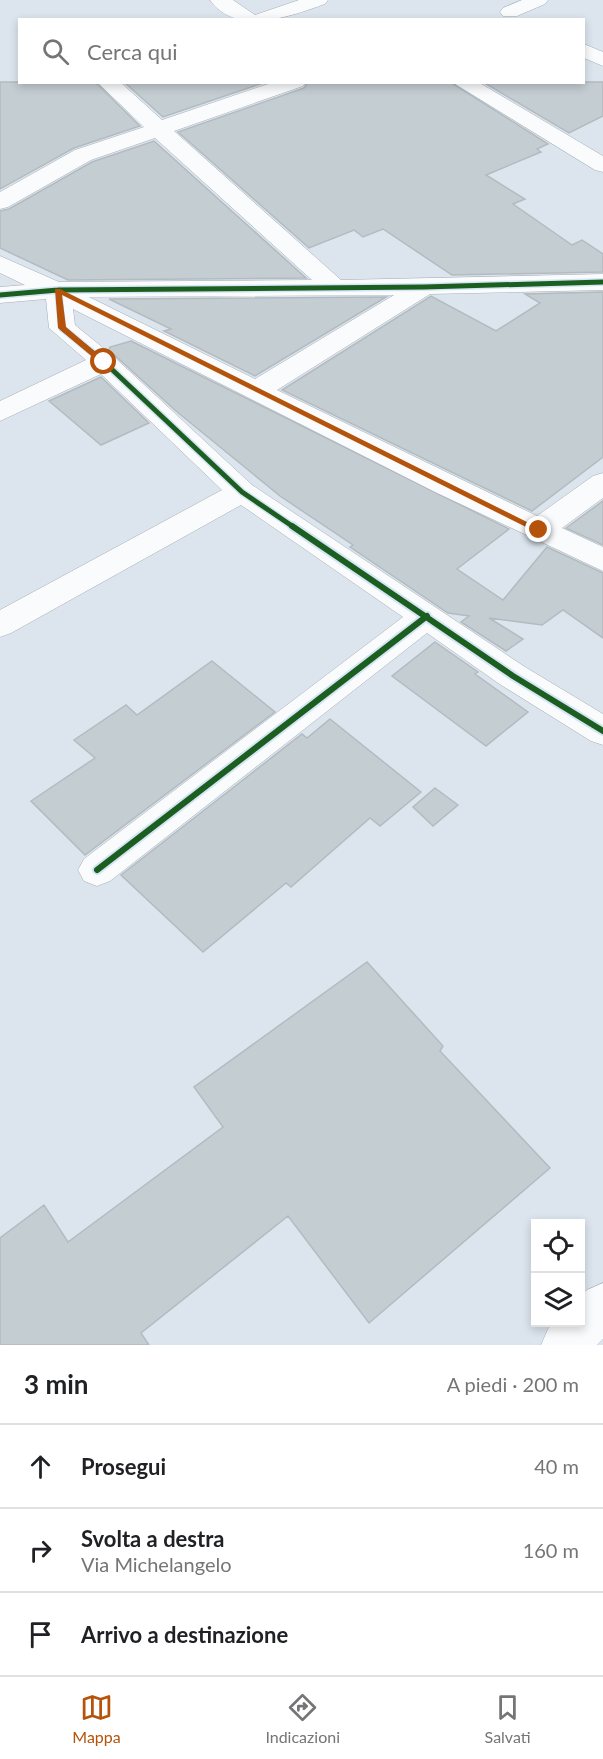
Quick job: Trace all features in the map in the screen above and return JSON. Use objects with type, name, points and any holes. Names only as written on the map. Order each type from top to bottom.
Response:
[{"type":"street","points":[[220,0],[245,16]]},
{"type":"street","points":[[266,18],[318,0]]},
{"type":"street","points":[[517,16],[538,0]]},
{"type":"street","points":[[585,51],[603,60]]},
{"type":"street","points":[[109,84],[335,288]]},
{"type":"street","points":[[0,202],[83,155],[290,84]]},
{"type":"street","points":[[465,84],[603,165]]},
{"type":"street","points":[[0,263],[603,560]]},
{"type":"street","points":[[0,295],[58,290],[424,287],[603,282]]},
{"type":"street","points":[[256,390],[424,287]]},
{"type":"street","points":[[58,290],[62,328],[104,362],[242,492],[281,521],[428,616],[513,676],[603,731]]},
{"type":"street","points":[[0,412],[104,362]]},
{"type":"street","points":[[539,530],[603,483]]},
{"type":"street","points":[[0,625],[242,492]]},
{"type":"street","points":[[97,870],[428,616]]},
{"type":"street","points":[[564,1345],[603,1305]]},
{"type":"building","points":[[0,82],[97,84],[140,126],[74,148],[0,189]]},
{"type":"building","points":[[603,82],[603,116],[569,133],[486,84]]},
{"type":"building","points":[[126,84],[260,84],[163,117]]},
{"type":"building","points":[[307,84],[453,84],[548,144],[537,149],[541,152],[486,175],[525,199],[513,204],[572,245],[582,240],[603,254],[603,272],[452,275],[383,229],[363,237],[354,230],[309,248],[178,132],[304,88]]},
{"type":"building","points":[[154,141],[306,278],[68,280],[0,248],[0,211],[9,209],[92,162]]},
{"type":"building","points":[[603,292],[603,457],[532,511],[282,390],[431,296],[496,331],[540,303],[525,294]]},
{"type":"building","points":[[386,297],[255,376],[164,331],[171,329],[109,299]]},
{"type":"building","points":[[131,341],[509,529],[457,569],[503,600],[547,547],[603,573],[603,638],[563,610],[542,625],[489,618],[523,639],[506,651],[461,622],[469,616],[448,613],[350,547],[353,545],[280,496],[176,411],[109,350],[110,347]]},
{"type":"building","points":[[101,377],[149,423],[101,445],[49,401]]},
{"type":"building","points":[[603,501],[603,545],[566,528]]},
{"type":"building","points":[[435,642],[478,672],[475,674],[528,712],[486,746],[392,676]]},
{"type":"building","points":[[212,661],[275,712],[85,855],[31,801],[95,758],[74,740],[126,705],[137,715]]},
{"type":"building","points":[[330,719],[421,792],[380,826],[370,818],[291,887],[286,883],[203,952],[121,875],[302,734],[307,738]]},
{"type":"building","points":[[435,788],[458,805],[433,826],[413,807]]},
{"type":"building","points":[[367,962],[443,1046],[440,1051],[550,1168],[369,1323],[288,1216],[141,1333],[149,1345],[0,1345],[0,1238],[44,1205],[68,1242],[223,1127],[194,1087]]},
{"type":"cycle path","points":[[0,295],[58,290],[424,287],[603,282]]},
{"type":"cycle path","points":[[58,290],[62,328],[104,362],[242,492],[513,676],[603,731]]},
{"type":"cycle path","points":[[97,870],[427,616]]},
{"type":"route","points":[[104,362],[62,328],[58,311],[58,290],[539,530]]}]
